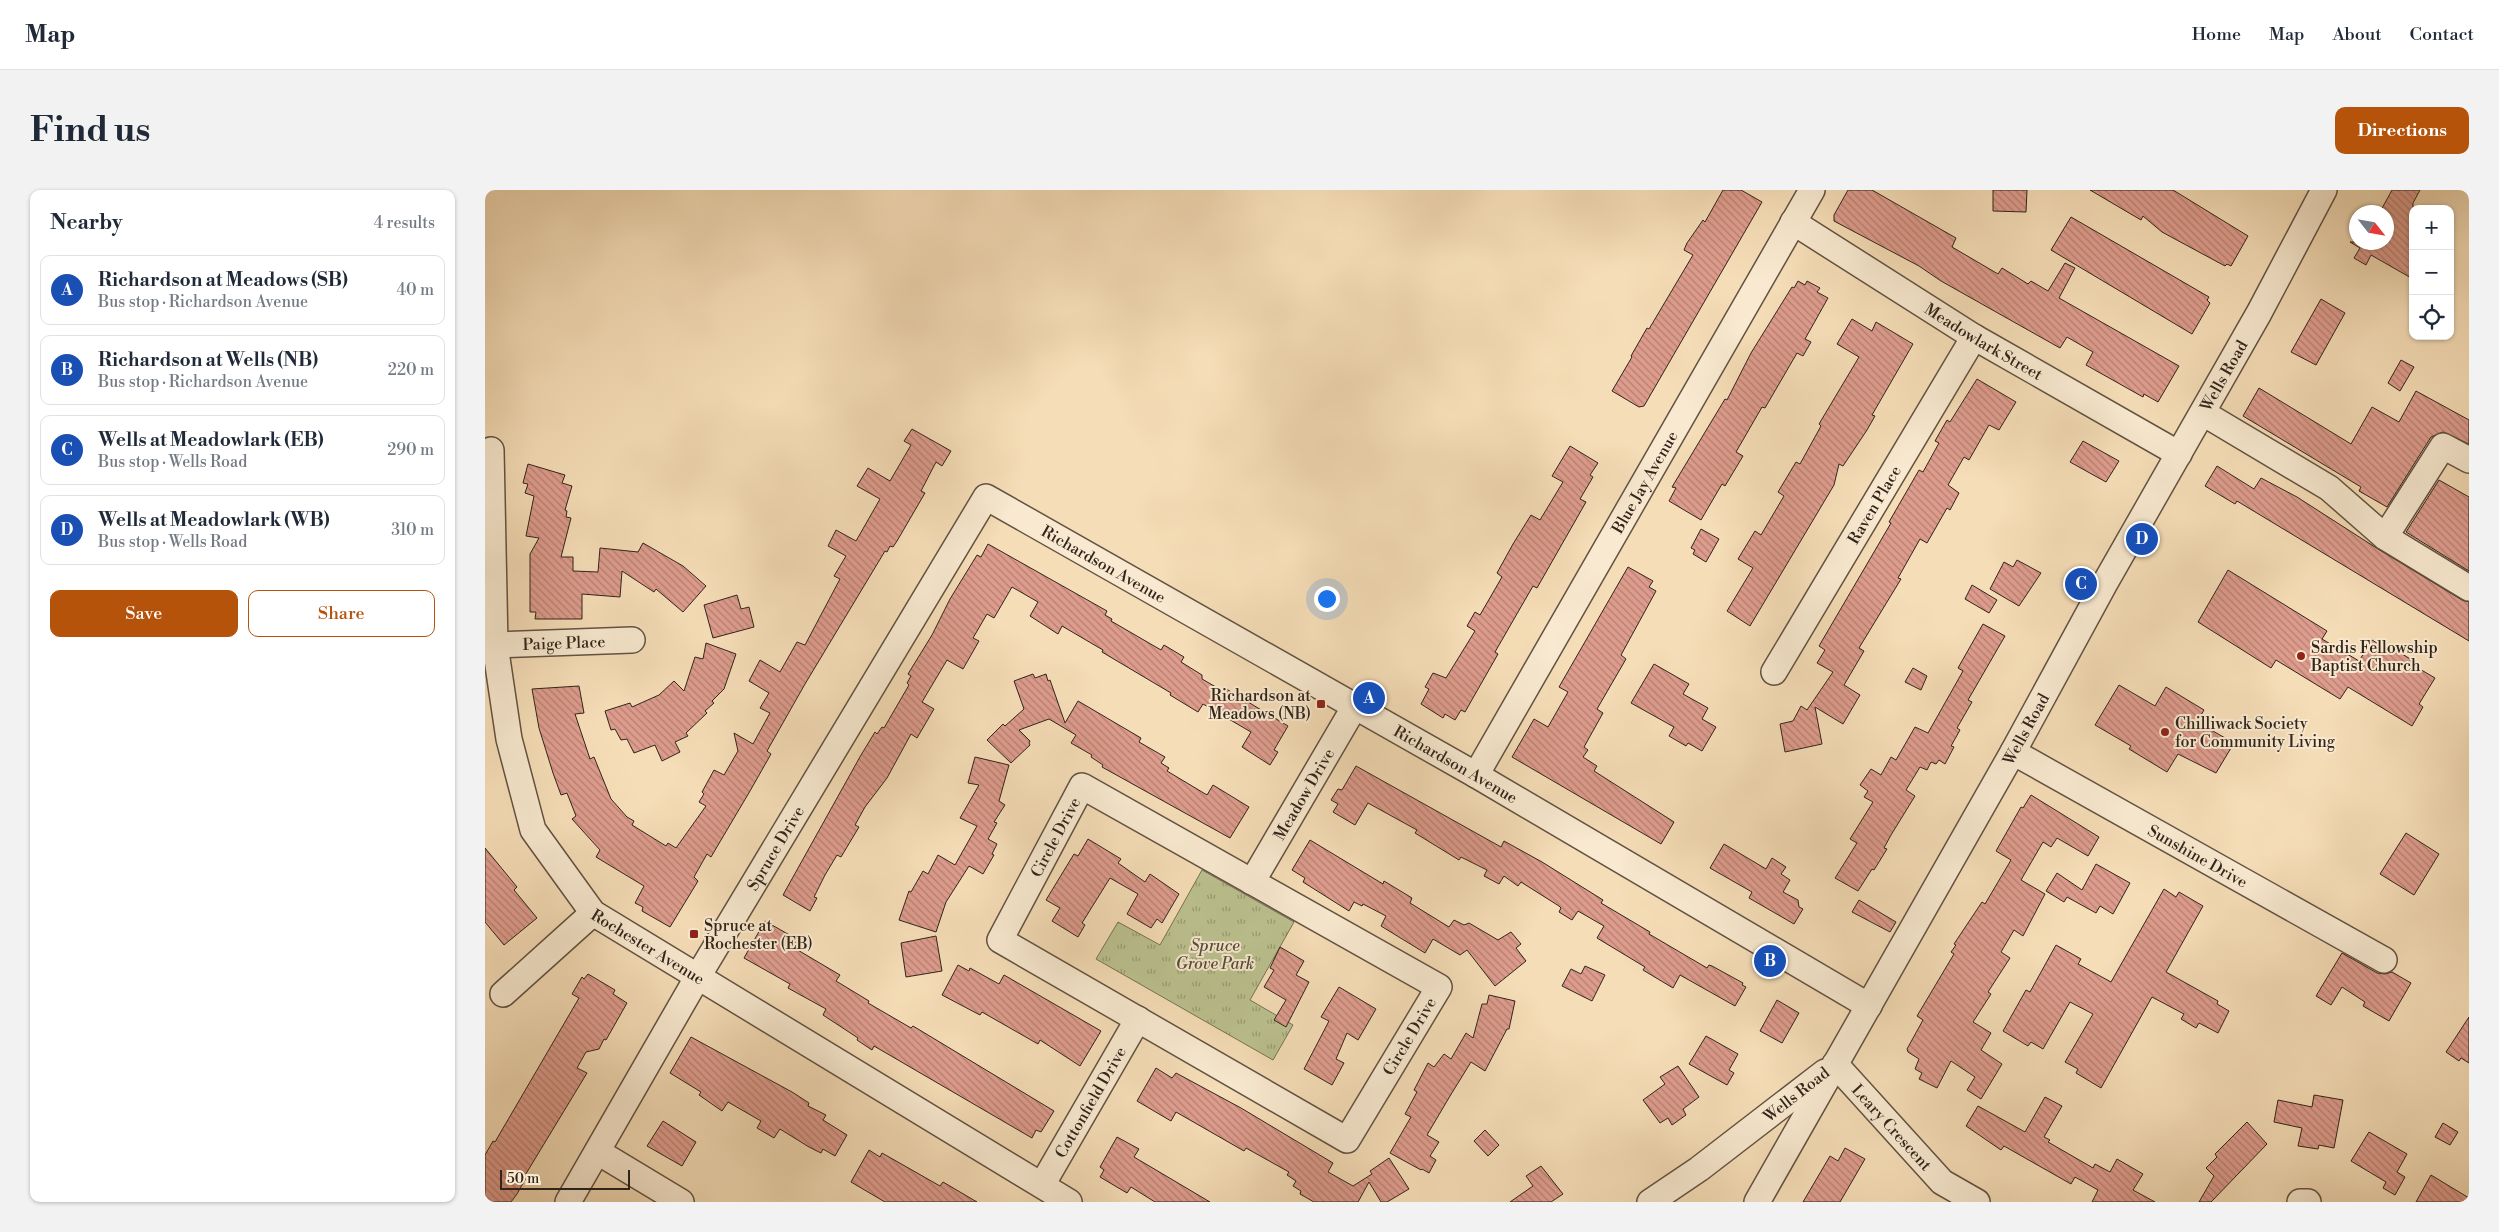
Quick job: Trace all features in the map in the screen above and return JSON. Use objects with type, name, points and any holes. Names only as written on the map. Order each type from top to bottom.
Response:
[{"type":"street","name":"Blue Jay Avenue","points":[[1476,775],[1812,190]]},
{"type":"street","name":"Wells Road","points":[[1650,1202],[1699,1169],[1835,1064],[2013,752],[2105,583],[2203,413],[2324,190]]},
{"type":"street","name":"Meadowlark Street","points":[[1793,222],[1974,337],[2179,454]]},
{"type":"street","name":"Raven Place","points":[[1773,672],[1974,337]]},
{"type":"street","points":[[2203,413],[2329,488],[2385,537],[2469,588]]},
{"type":"street","points":[[2385,537],[2443,446],[2469,460]]},
{"type":"street","name":"Rochester Avenue","points":[[491,450],[495,645],[509,739],[533,830],[593,913],[697,978],[1069,1202]]},
{"type":"street","name":"Richardson Avenue","points":[[986,497],[1476,775],[1869,1006]]},
{"type":"street","name":"Spruce Drive","points":[[568,1202],[697,978],[986,497]]},
{"type":"street","name":"Paige Place","points":[[495,645],[632,640]]},
{"type":"street","name":"Meadow Drive","points":[[1252,882],[1355,706]]},
{"type":"street","name":"Sunshine Drive","points":[[2013,752],[2384,960]]},
{"type":"street","name":"Circle Drive","points":[[1082,786],[1252,882],[1439,987],[1347,1140],[1000,940],[1082,786]]},
{"type":"street","points":[[503,994],[593,913]]},
{"type":"street","name":"Cottonfield Drive","points":[[1042,1185],[1138,1019]]},
{"type":"street","points":[[1757,1202],[1835,1064]]},
{"type":"street","name":"Leary Crescent","points":[[1835,1064],[1942,1182],[1977,1202]]},
{"type":"street","points":[[598,1152],[681,1202]]},
{"type":"street","points":[[2300,1202],[2308,1202]]},
{"type":"green space","name":"Spruce Grove Park","points":[[1202,870],[1294,922],[1250,1000],[1293,1025],[1273,1060],[1096,959],[1118,922],[1160,945]]},
{"type":"building","points":[[1723,190],[1741,190],[1762,202],[1644,406],[1639,407],[1612,391],[1647,328],[1649,329],[1693,255],[1684,250],[1687,243],[1703,220],[1705,222]]},
{"type":"building","points":[[1848,190],[1872,190],[1956,238],[1952,247],[1998,274],[2002,268],[2028,284],[2031,281],[2048,291],[2065,263],[2075,268],[2059,298],[2179,366],[2158,402],[2144,394],[2143,397],[2086,365],[2093,352],[2067,337],[2060,348],[1941,281],[1919,266],[1834,221],[1834,215]]},
{"type":"building","points":[[1993,190],[2027,190],[2026,212],[1993,211]]},
{"type":"building","points":[[2090,190],[2173,190],[2248,236],[2231,266],[2227,264],[2225,266],[2162,232],[2143,216],[2141,220]]},
{"type":"building","points":[[2392,190],[2420,190],[2413,205],[2409,205],[2409,277],[2371,255],[2366,265],[2354,258],[2359,250],[2394,250],[2394,205],[2384,205]]},
{"type":"building","points":[[2071,217],[2209,297],[2207,300],[2210,303],[2192,334],[2051,250]]},
{"type":"building","points":[[1798,281],[1805,285],[1807,281],[1820,288],[1817,292],[1828,298],[1805,339],[1811,342],[1803,356],[1797,353],[1765,408],[1762,407],[1736,452],[1743,456],[1725,486],[1722,484],[1701,520],[1669,501],[1676,488],[1672,487],[1725,399],[1727,400],[1751,353],[1792,287],[1794,288]]},
{"type":"building","points":[[2321,299],[2345,313],[2316,365],[2291,352]]},
{"type":"building","points":[[1852,319],[1872,331],[1876,322],[1913,344],[1872,415],[1875,416],[1867,430],[1843,466],[1839,464],[1834,485],[1750,626],[1727,611],[1753,568],[1738,559],[1755,531],[1761,535],[1784,496],[1778,492],[1796,462],[1800,464],[1821,426],[1819,424],[1859,357],[1837,344]]},
{"type":"building","points":[[2401,360],[2414,367],[2400,391],[2388,383]]},
{"type":"building","points":[[1977,379],[2016,402],[1999,430],[1989,425],[1969,460],[1964,457],[1948,485],[1959,493],[1950,510],[1947,508],[1927,543],[1920,539],[1898,578],[1901,579],[1859,648],[1864,651],[1844,685],[1860,695],[1843,724],[1815,707],[1822,744],[1785,752],[1780,724],[1793,721],[1801,706],[1807,710],[1833,672],[1817,663],[1825,650],[1819,646],[1891,523],[1889,522],[1919,470],[1923,472],[1939,443],[1935,441],[1947,420],[1950,422]]},
{"type":"building","points":[[2259,388],[2351,444],[2372,407],[2399,422],[2416,391],[2469,420],[2469,444],[2443,432],[2431,437],[2387,507],[2359,491],[2361,487],[2243,416]]},
{"type":"building","points":[[912,429],[951,451],[942,466],[936,462],[921,491],[925,493],[893,547],[890,546],[887,552],[885,551],[805,684],[767,751],[771,754],[711,857],[707,854],[694,877],[698,881],[670,927],[642,911],[643,907],[635,903],[644,886],[596,857],[600,850],[572,819],[576,816],[567,793],[561,795],[539,728],[532,689],[579,686],[584,713],[575,714],[590,759],[594,757],[611,799],[627,817],[634,821],[632,825],[666,846],[668,843],[676,848],[706,806],[699,802],[704,794],[702,792],[714,770],[724,775],[738,751],[734,733],[753,744],[770,713],[760,708],[769,693],[749,681],[760,660],[780,672],[797,642],[805,645],[840,579],[834,576],[846,556],[828,546],[836,530],[856,541],[880,499],[857,486],[868,468],[890,481],[911,445],[904,441]]},
{"type":"building","points":[[2083,441],[2119,461],[2106,482],[2070,462]]},
{"type":"building","points":[[1570,446],[1598,463],[1590,475],[1593,477],[1580,499],[1586,502],[1537,588],[1533,586],[1495,652],[1498,654],[1465,712],[1461,710],[1455,720],[1445,714],[1443,718],[1421,704],[1429,689],[1425,687],[1433,673],[1446,678],[1475,631],[1467,626],[1475,612],[1480,615],[1502,577],[1497,573],[1513,544],[1531,515],[1540,520],[1563,482],[1552,476]]},
{"type":"building","points":[[528,464],[565,475],[562,483],[572,486],[565,510],[567,511],[566,517],[571,518],[561,557],[573,557],[573,571],[598,572],[600,548],[638,552],[643,543],[683,566],[706,586],[683,612],[656,589],[654,592],[622,571],[620,597],[582,594],[582,619],[535,619],[536,612],[530,612],[530,554],[539,538],[526,536],[534,496],[525,493],[528,484],[523,483]]},
{"type":"building","points":[[2217,466],[2254,489],[2261,478],[2297,497],[2378,549],[2462,600],[2469,602],[2469,641],[2237,501],[2235,504],[2205,486]]},
{"type":"building","points":[[2439,480],[2469,497],[2469,571],[2406,532]]},
{"type":"building","points":[[1701,529],[1719,539],[1706,562],[1693,554],[1695,550],[1691,548]]},
{"type":"building","points":[[988,544],[1107,611],[1105,615],[1112,619],[1111,621],[1161,650],[1164,645],[1184,657],[1181,662],[1202,675],[1202,679],[1221,690],[1223,687],[1288,726],[1274,750],[1278,752],[1270,765],[1242,747],[1251,732],[1203,704],[1198,712],[1170,695],[1171,693],[1102,652],[1103,650],[1062,626],[1058,634],[1030,616],[1038,602],[1012,587],[994,618],[987,614],[973,638],[979,641],[963,669],[947,660],[922,702],[934,709],[917,738],[911,734],[887,778],[865,807],[855,825],[859,827],[841,857],[837,855],[825,875],[814,897],[817,898],[810,911],[783,895],[861,755],[875,732],[877,734],[882,727],[884,728],[909,685],[907,683],[911,676],[908,674],[932,635],[950,599],[977,555],[981,557]]},
{"type":"building","points":[[2017,560],[2041,573],[2019,606],[1990,589],[2004,562],[2013,567]]},
{"type":"building","points":[[1628,567],[1653,581],[1649,587],[1656,591],[1621,655],[1626,659],[1597,709],[1603,713],[1584,747],[1588,750],[1583,757],[1597,766],[1594,771],[1674,822],[1661,844],[1512,757],[1534,719],[1548,727],[1568,692],[1559,687]]},
{"type":"building","name":"Sardis Fellowship Baptist Church","points":[[2228,570],[2327,631],[2322,639],[2359,661],[2372,640],[2392,652],[2394,649],[2420,665],[2418,668],[2435,678],[2419,704],[2423,707],[2412,726],[2348,687],[2340,699],[2276,660],[2271,668],[2198,622]]},
{"type":"building","points":[[1972,585],[1997,600],[1989,613],[1965,599]]},
{"type":"building","points":[[737,595],[741,609],[749,607],[754,627],[713,638],[704,605]]},
{"type":"building","points":[[1983,624],[2005,636],[1968,700],[1972,702],[1957,728],[1960,730],[1951,746],[1954,747],[1945,764],[1939,760],[1936,764],[1931,762],[1927,770],[1920,767],[1906,790],[1915,796],[1884,848],[1887,849],[1858,891],[1835,878],[1857,843],[1850,839],[1873,802],[1864,797],[1868,791],[1860,785],[1871,769],[1881,775],[1891,757],[1896,760],[1915,727],[1928,733],[1963,671],[1958,668]]},
{"type":"building","points":[[706,643],[736,654],[724,689],[712,701],[714,703],[705,711],[707,713],[686,733],[688,736],[675,742],[680,752],[662,761],[655,745],[634,753],[627,739],[621,740],[615,729],[611,730],[605,711],[630,703],[632,707],[659,695],[674,681],[684,691],[695,657],[703,659]]},
{"type":"building","points":[[1654,664],[1689,684],[1683,694],[1708,708],[1702,719],[1716,727],[1702,751],[1688,743],[1686,746],[1669,736],[1674,727],[1631,703]]},
{"type":"building","points":[[1913,668],[1927,676],[1921,690],[1905,682]]},
{"type":"building","points":[[1033,674],[1035,678],[1046,674],[1048,681],[1050,680],[1065,723],[1078,701],[1141,738],[1139,742],[1165,757],[1161,763],[1169,768],[1167,771],[1207,795],[1213,785],[1249,807],[1230,838],[1102,767],[1103,765],[1091,757],[1092,755],[1071,743],[1076,735],[1049,719],[1019,730],[1030,741],[1030,745],[1011,763],[987,740],[1003,724],[1005,726],[1024,709],[1014,681]]},
{"type":"building","name":"Chilliwack Society for Community Living","points":[[2119,685],[2155,706],[2166,687],[2204,710],[2197,722],[2234,743],[2216,773],[2178,754],[2167,772],[2129,749],[2131,746],[2095,725]]},
{"type":"building","points":[[975,757],[1009,765],[999,801],[1005,805],[994,822],[997,823],[988,839],[997,844],[992,854],[994,855],[983,874],[969,866],[946,902],[936,932],[899,920],[909,891],[911,892],[923,871],[928,874],[938,855],[955,865],[977,826],[960,818],[979,785],[968,783]]},
{"type":"building","points":[[1356,766],[1501,847],[1504,841],[1542,862],[1603,900],[1601,903],[1650,932],[1649,934],[1707,968],[1709,965],[1712,966],[1743,983],[1742,985],[1746,987],[1735,1006],[1680,975],[1673,988],[1643,970],[1645,967],[1597,938],[1604,926],[1578,911],[1572,920],[1559,912],[1561,908],[1559,906],[1521,882],[1518,886],[1504,876],[1499,884],[1484,876],[1487,870],[1461,857],[1459,860],[1415,833],[1417,830],[1368,803],[1355,825],[1333,812],[1338,804],[1331,800],[1338,789],[1342,790]]},
{"type":"building","points":[[2031,795],[2099,837],[2088,856],[2057,838],[2051,847],[2043,842],[2021,880],[2045,894],[2023,936],[2014,930],[2001,952],[2010,958],[1988,992],[1991,994],[1973,1022],[1991,1033],[1981,1050],[2002,1064],[1981,1099],[1967,1090],[1975,1077],[1951,1061],[1937,1088],[1919,1079],[1922,1073],[1915,1069],[1919,1059],[1908,1052],[1907,1049],[1923,1020],[1917,1016],[1954,954],[1951,952],[1956,945],[1954,944],[1982,902],[1985,904],[2011,860],[1996,851],[2021,807],[2023,808]]},
{"type":"building","points":[[2406,833],[2439,854],[2414,895],[2380,874]]},
{"type":"building","points":[[1088,839],[1121,859],[1118,863],[1145,882],[1150,874],[1179,894],[1162,923],[1157,919],[1151,928],[1127,914],[1138,894],[1110,878],[1082,923],[1085,925],[1078,937],[1052,921],[1060,908],[1046,900],[1074,854],[1078,856]]},
{"type":"building","points":[[1310,840],[1383,884],[1384,881],[1412,898],[1410,903],[1449,927],[1454,920],[1464,925],[1469,923],[1498,940],[1511,932],[1521,944],[1516,948],[1526,961],[1495,986],[1467,950],[1460,955],[1433,939],[1425,953],[1381,926],[1386,916],[1363,904],[1362,906],[1354,902],[1349,911],[1303,882],[1305,878],[1292,870]]},
{"type":"building","points":[[1724,844],[1766,869],[1772,858],[1786,867],[1781,874],[1790,880],[1783,892],[1798,900],[1799,907],[1803,909],[1794,924],[1749,898],[1752,892],[1710,868]]},
{"type":"building","points":[[485,848],[517,887],[514,890],[537,918],[504,945],[485,922]]},
{"type":"building","points":[[2096,864],[2130,883],[2113,914],[2100,906],[2096,913],[2067,897],[2064,902],[2046,891],[2057,873],[2082,890]]},
{"type":"building","points":[[2164,889],[2176,897],[2179,892],[2203,906],[2166,972],[2218,1001],[2217,1004],[2229,1011],[2218,1033],[2199,1023],[2196,1028],[2181,1019],[2184,1014],[2152,997],[2101,1088],[2076,1073],[2078,1069],[2065,1062],[2093,1014],[2070,1002],[2043,1049],[2031,1042],[2028,1046],[2003,1031],[2026,990],[2030,992],[2056,945],[2081,959],[2078,964],[2111,982]]},
{"type":"building","points":[[1859,900],[1896,922],[1890,932],[1852,912]]},
{"type":"building","points":[[765,921],[800,941],[796,949],[840,975],[836,981],[869,1001],[868,1003],[911,1028],[913,1026],[1054,1111],[1041,1132],[1036,1130],[1032,1138],[874,1046],[872,1050],[857,1040],[858,1038],[823,1015],[826,1009],[788,988],[790,984],[744,958]]},
{"type":"building","points":[[936,936],[942,971],[906,977],[901,943]]},
{"type":"building","points":[[1280,947],[1304,961],[1296,975],[1309,982],[1286,1027],[1274,1020],[1286,1000],[1264,987],[1274,970],[1270,968]]},
{"type":"building","points":[[2342,953],[2377,973],[2385,974],[2392,972],[2411,983],[2389,1021],[2363,1006],[2365,1002],[2342,987],[2331,1005],[2316,996]]},
{"type":"building","points":[[958,965],[969,971],[970,968],[999,984],[1004,975],[1101,1031],[1080,1066],[1040,1040],[1038,1044],[982,1012],[980,1015],[942,995]]},
{"type":"building","points":[[1585,966],[1605,975],[1592,1001],[1562,986],[1571,969],[1581,974]]},
{"type":"building","points":[[588,974],[615,990],[613,994],[627,1003],[599,1049],[586,1052],[577,1068],[587,1073],[524,1177],[526,1178],[517,1194],[511,1202],[485,1202],[485,1155],[493,1141],[495,1142],[579,998],[572,994],[582,977],[584,979]]},
{"type":"building","points":[[1339,987],[1376,1009],[1358,1040],[1347,1033],[1336,1059],[1344,1063],[1332,1085],[1304,1069],[1329,1021],[1321,1017]]},
{"type":"building","points":[[1489,995],[1515,1001],[1509,1029],[1507,1029],[1485,1071],[1471,1062],[1427,1135],[1439,1142],[1430,1156],[1436,1160],[1429,1173],[1390,1153],[1411,1117],[1405,1114],[1417,1092],[1414,1090],[1428,1063],[1434,1067],[1444,1054],[1451,1059],[1466,1033],[1473,1038],[1482,1004],[1487,1004]]},
{"type":"building","points":[[1777,1000],[1799,1013],[1782,1043],[1760,1031]]},
{"type":"building","points":[[2469,1017],[2469,1063],[2461,1058],[2459,1061],[2446,1052]]},
{"type":"building","points":[[1706,1036],[1738,1054],[1729,1070],[1734,1073],[1727,1085],[1689,1064]]},
{"type":"building","points":[[691,1037],[792,1092],[809,1103],[808,1106],[826,1115],[823,1120],[847,1135],[835,1156],[823,1149],[821,1153],[780,1129],[774,1138],[757,1128],[761,1121],[728,1102],[722,1111],[699,1095],[701,1092],[670,1073]]},
{"type":"building","points":[[1678,1066],[1699,1097],[1683,1109],[1686,1115],[1672,1125],[1668,1118],[1660,1123],[1643,1100],[1665,1084],[1660,1077]]},
{"type":"building","points":[[1156,1068],[1172,1078],[1176,1073],[1241,1108],[1333,1163],[1328,1172],[1353,1186],[1372,1174],[1370,1171],[1389,1158],[1409,1189],[1387,1202],[1381,1202],[1369,1182],[1358,1202],[1314,1202],[1300,1194],[1301,1191],[1293,1186],[1296,1181],[1287,1175],[1289,1172],[1246,1148],[1244,1151],[1176,1112],[1171,1121],[1137,1101]]},
{"type":"building","points":[[2314,1095],[2343,1100],[2334,1148],[2319,1145],[2318,1149],[2298,1146],[2302,1128],[2274,1122],[2278,1100],[2312,1107]]},
{"type":"building","points":[[2045,1097],[2062,1106],[2044,1137],[2050,1140],[2048,1142],[2093,1168],[2095,1164],[2110,1172],[2117,1159],[2143,1174],[2133,1190],[2155,1202],[2092,1202],[2098,1190],[2075,1177],[2071,1184],[2004,1146],[2001,1150],[1966,1126],[1978,1106],[2025,1132]]},
{"type":"building","points":[[663,1121],[696,1142],[682,1166],[647,1146]]},
{"type":"building","points":[[2247,1122],[2267,1144],[2211,1202],[2199,1202],[2214,1176],[2206,1168],[2217,1157],[2215,1154]]},
{"type":"building","points":[[2443,1123],[2458,1132],[2450,1145],[2435,1137]]},
{"type":"building","points":[[1485,1130],[1499,1145],[1488,1156],[1474,1141]]},
{"type":"building","points":[[2369,1132],[2407,1154],[2397,1172],[2405,1177],[2395,1195],[2383,1188],[2386,1182],[2351,1161]]},
{"type":"building","points":[[1117,1137],[1139,1149],[1134,1157],[1210,1202],[1155,1202],[1131,1187],[1127,1193],[1100,1177],[1104,1170],[1100,1167]]},
{"type":"building","points":[[1845,1148],[1865,1159],[1840,1202],[1803,1202],[1830,1156],[1838,1161]]},
{"type":"building","points":[[869,1150],[880,1157],[882,1153],[940,1186],[943,1182],[977,1202],[885,1202],[851,1182]]},
{"type":"building","points":[[1541,1166],[1563,1194],[1551,1202],[1510,1202],[1533,1186],[1526,1176]]},
{"type":"building","points":[[2431,1175],[2469,1198],[2469,1202],[2416,1202]]},
{"type":"place","name":"Wells at Meadowlark (WB)","points":[[2142,539]]},
{"type":"place","name":"Wells at Meadowlark (EB)","points":[[2081,584]]},
{"type":"place","name":"Sardis Fellowship Baptist Church","points":[[2301,656]]},
{"type":"place","name":"Richardson at Meadows (SB)","points":[[1369,698]]},
{"type":"place","name":"Richardson at Meadows (NB)","points":[[1321,704]]},
{"type":"place","name":"Chilliwack Society for Community Living","points":[[2165,732]]},
{"type":"place","name":"Spruce at Rochester (EB)","points":[[694,934]]},
{"type":"place","name":"Richardson at Wells (NB)","points":[[1770,961]]}]
